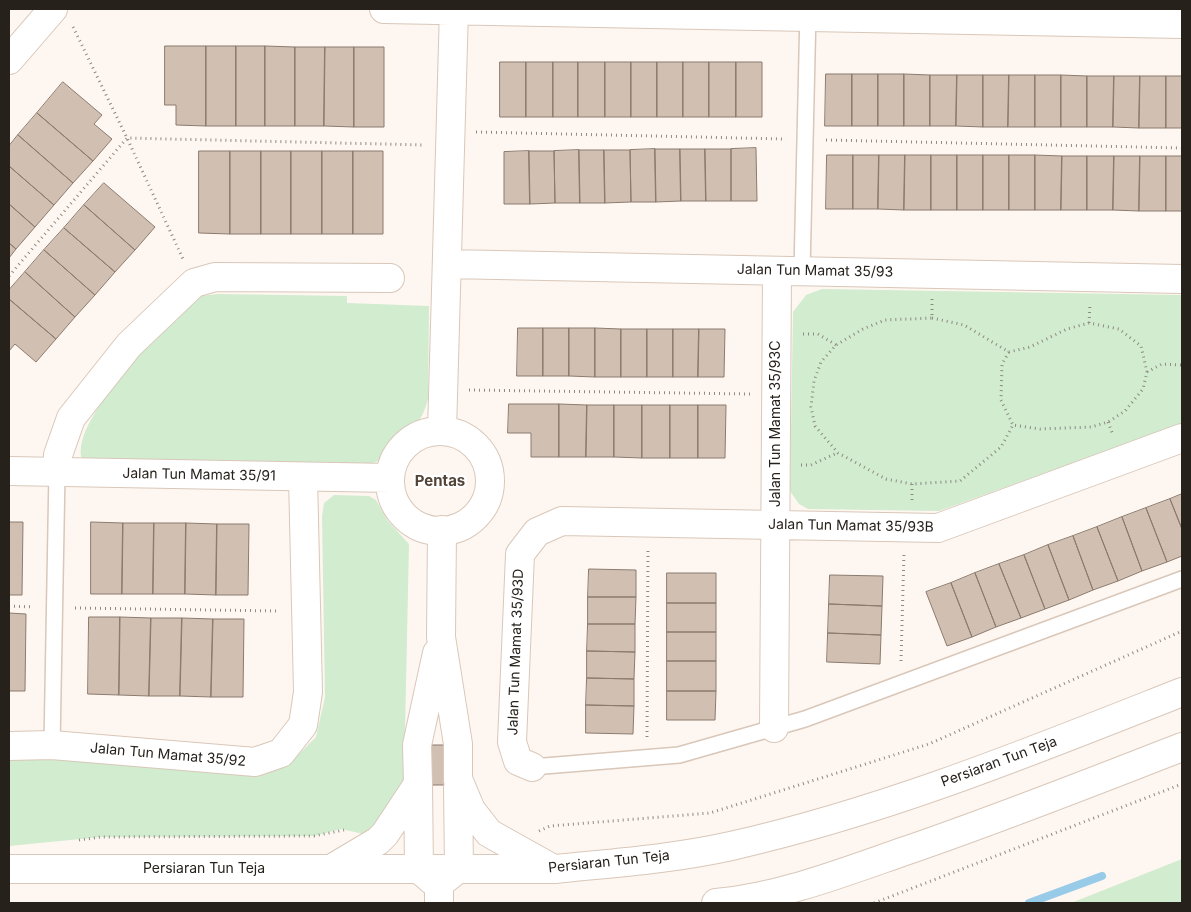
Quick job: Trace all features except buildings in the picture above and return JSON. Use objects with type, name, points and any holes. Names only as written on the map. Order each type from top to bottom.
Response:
[{"type":"street","points":[[384,9],[808,13],[1182,24]]},
{"type":"street","points":[[442,431],[454,10]]},
{"type":"street","points":[[9,60],[63,17]]},
{"type":"street","name":"Jalan Tun Mamat 35/93","points":[[448,264],[1182,279]]},
{"type":"street","name":"Jalan Tun Mamat 35/93C","points":[[774,728],[776,525],[790,271]]},
{"type":"street","points":[[57,472],[58,455],[71,418],[130,345],[194,283],[215,277],[390,278]]},
{"type":"street","points":[[442,431],[455,433],[478,449],[486,460],[489,488],[486,501],[478,512],[455,528],[442,530],[428,529],[415,524],[404,516],[396,505],[390,478],[396,457],[410,440],[431,432],[442,431]]},
{"type":"street","name":"Jalan Tun Mamat 35/93B","points":[[536,532],[562,521],[938,528],[1182,438]]},
{"type":"street","name":"Jalan Tun Mamat 35/91","points":[[9,471],[390,478]]},
{"type":"street","name":"Jalan Tun Mamat 35/92","points":[[9,746],[52,745],[255,762],[281,753],[302,725],[308,692],[303,477]]},
{"type":"street","points":[[439,881],[458,779],[458,744],[441,637],[442,530]]},
{"type":"street","name":"Jalan Tun Mamat 35/93D","points":[[532,768],[518,761],[512,742],[520,554],[536,532]]},
{"type":"street","points":[[439,881],[418,784],[417,745],[441,637]]},
{"type":"street","name":"Persiaran Tun Teja","points":[[9,869],[331,869],[439,881],[633,862],[720,848],[787,831],[924,788],[1060,740],[1182,692]]},
{"type":"street","points":[[716,903],[746,900],[844,873],[987,823],[1182,748]]},
{"type":"street","points":[[458,779],[470,810],[489,833],[555,869]]},
{"type":"street","points":[[331,869],[378,841],[386,834],[418,784]]},
{"type":"lane","points":[[790,271],[808,13]]},
{"type":"lane","points":[[52,745],[57,472]]},
{"type":"lane","points":[[532,768],[680,754],[805,719],[1182,579]]},
{"type":"path","points":[[63,17],[127,138],[194,283]]},
{"type":"path","points":[[127,138],[451,146]]},
{"type":"path","points":[[9,276],[127,138]]},
{"type":"path","points":[[932,291],[932,318]]},
{"type":"path","points":[[1089,322],[1090,303]]},
{"type":"path","points":[[932,318],[964,325],[1009,352],[1030,347],[1067,329],[1089,322],[1118,329],[1140,346],[1147,372],[1143,389],[1125,412],[1108,422],[1091,427],[1049,428],[1013,425],[1001,447],[960,482],[912,484],[886,479],[838,453],[815,426],[811,407],[814,380],[821,362],[836,345],[862,328],[885,320],[932,318]]},
{"type":"path","points":[[801,334],[818,334],[836,345]]},
{"type":"path","points":[[1009,352],[1002,364],[1001,400],[1013,425]]},
{"type":"path","points":[[1147,372],[1162,364],[1182,365]]},
{"type":"path","points":[[468,390],[757,394]]},
{"type":"path","points":[[797,465],[811,465],[838,453]]},
{"type":"path","points":[[912,484],[912,502]]},
{"type":"path","points":[[647,758],[648,539]]},
{"type":"path","points":[[900,684],[904,542]]},
{"type":"path","points":[[9,606],[307,612]]},
{"type":"path","points":[[534,833],[550,826],[710,813],[928,744],[1182,631]]},
{"type":"path","points":[[874,903],[1182,784]]},
{"type":"path","points":[[74,841],[100,838],[314,836],[340,829],[350,831]]},
{"type":"green space","points":[[822,289],[1182,295],[1182,424],[939,511],[808,509],[799,504],[790,491],[793,312],[806,295]]},
{"type":"green space","points":[[218,294],[347,296],[347,303],[429,306],[428,399],[419,420],[398,440],[386,455],[369,465],[82,459],[82,443],[90,423],[120,378],[186,304],[199,296]]},
{"type":"green space","points":[[334,495],[369,496],[376,500],[388,521],[409,544],[404,779],[368,835],[341,829],[314,836],[101,837],[9,846],[9,760],[53,759],[256,773],[291,762],[316,737],[325,697],[322,516],[324,503]]},
{"type":"green space","points":[[1182,859],[1182,903],[1071,903]]},
{"type":"waterway","points":[[1029,903],[1102,876]]},
{"type":"district","name":"Pentas","points":[[440,481]]}]
